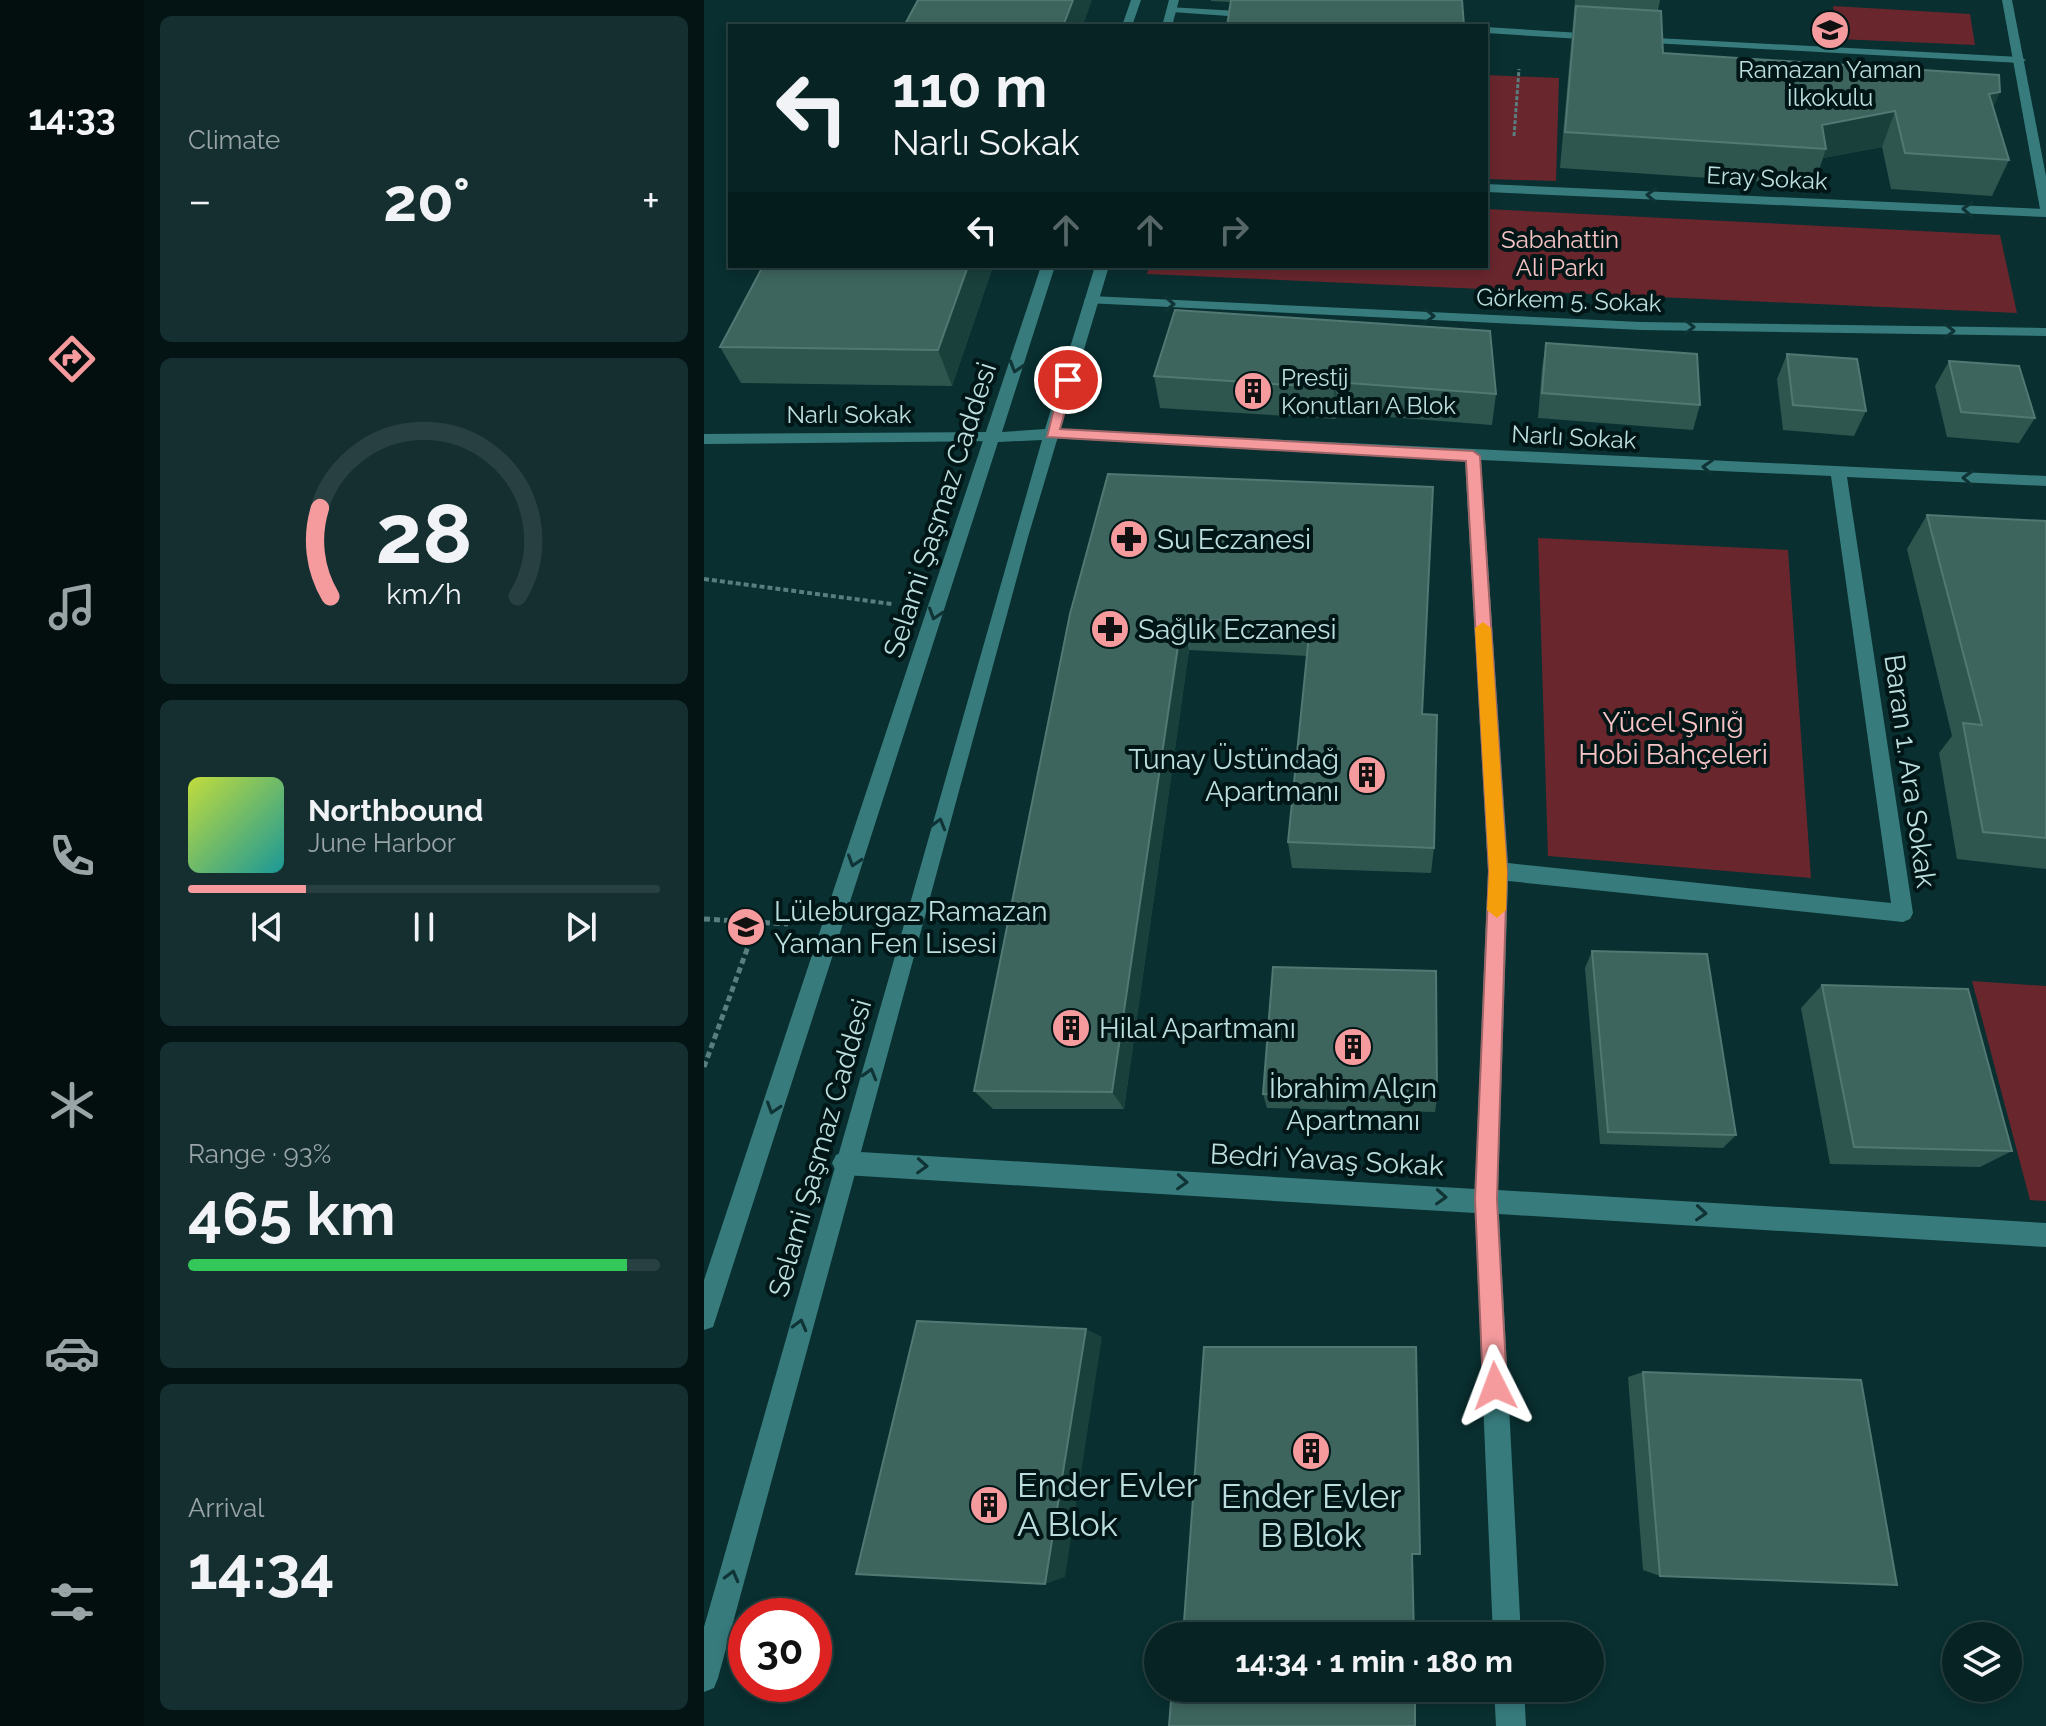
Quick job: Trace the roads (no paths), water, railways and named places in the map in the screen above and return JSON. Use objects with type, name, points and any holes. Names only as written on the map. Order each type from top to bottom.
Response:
[{"type":"street","points":[[1128,24],[1136,0]]},
{"type":"street","points":[[2007,0],[2046,211]]},
{"type":"street","points":[[1168,24],[1173,4],[1271,16]]},
{"type":"street","points":[[1488,30],[1615,38]]},
{"type":"street","points":[[1631,39],[2020,60]]},
{"type":"street","name":"Eray Sokak","points":[[1488,188],[2046,211]]},
{"type":"street","name":"Selami Şaşmaz Caddesi","points":[[704,1318],[1047,268]]},
{"type":"street","name":"Selami Şaşmaz Caddesi","points":[[704,1678],[844,1163],[1020,537],[1101,268]]},
{"type":"street","name":"Görkem 5. Sokak","points":[[1091,300],[1641,326],[2046,332]]},
{"type":"street","name":"Narlı Sokak","points":[[704,439],[1052,434],[2046,481]]},
{"type":"street","points":[[1473,456],[1498,871],[1486,1199],[1506,1622]]},
{"type":"street","name":"Baran 1. Ara Sokak","points":[[1498,871],[1903,913],[1838,472]]},
{"type":"street","name":"Bedri Yavaş Sokak","points":[[844,1163],[1486,1199],[2046,1235]]},
{"type":"street","points":[[1510,1702],[1511,1726]]},
{"type":"place","name":"Ramazan Yaman İlkokulu","points":[[1830,30]]},
{"type":"place","name":"Prestij Konutları A Blok","points":[[1253,391]]},
{"type":"place","name":"Su Eczanesi","points":[[1129,539]]},
{"type":"place","name":"Sağlık Eczanesi","points":[[1110,629]]},
{"type":"place","name":"Tunay Üstündağ Apartmanı","points":[[1367,775]]},
{"type":"place","name":"Lüleburgaz Ramazan Yaman Fen Lisesi","points":[[746,927]]},
{"type":"place","name":"Hilal Apartmanı","points":[[1071,1028]]},
{"type":"place","name":"İbrahim Alçın Apartmanı","points":[[1353,1047]]},
{"type":"place","name":"Ender Evler B Blok","points":[[1311,1451]]},
{"type":"place","name":"Ender Evler A Blok","points":[[989,1505]]},
{"type":"park label","name":"Sabahattin Ali Parkı","points":[[1560,253]]},
{"type":"park label","name":"Yücel Şınığ Hobi Bahçeleri","points":[[1673,738]]}]
